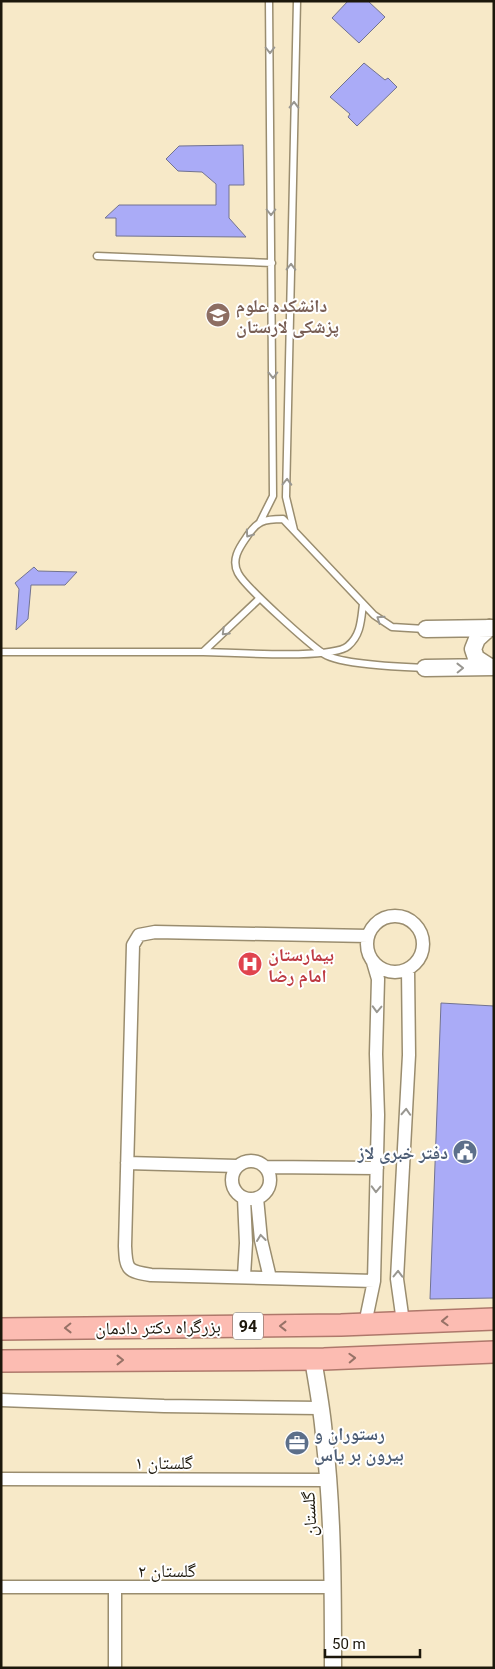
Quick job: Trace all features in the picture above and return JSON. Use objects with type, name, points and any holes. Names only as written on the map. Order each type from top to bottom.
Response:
[{"type":"highway","name":"بزرگراه دکتر دادمان","points":[[1,1329],[365,1324],[494,1319]]},
{"type":"highway","name":"بزرگراه دکتر دادمان","points":[[1,1361],[314,1359],[494,1352]]},
{"type":"street","points":[[426,629],[492,628]]},
{"type":"street","points":[[492,628],[477,639],[473,649],[476,658],[492,667]]},
{"type":"street","points":[[425,668],[492,667]]},
{"type":"street","points":[[365,1324],[374,1281],[377,1168],[376,1054],[378,979],[367,945],[368,936],[372,928],[386,917],[395,915],[412,921],[423,936],[424,946],[416,963],[408,969],[390,971],[373,962]]},
{"type":"street","points":[[368,936],[155,932],[139,935],[133,945],[125,1246],[126,1266],[132,1272],[161,1276],[244,1276],[374,1281]]},
{"type":"street","points":[[403,1322],[397,1279],[409,1055],[408,969]]},
{"type":"street","points":[[127,1163],[237,1166],[248,1161],[260,1164],[265,1168],[268,1173],[269,1185],[267,1190],[251,1198],[238,1195],[232,1184],[232,1178],[237,1166]]},
{"type":"street","points":[[265,1168],[377,1168]]},
{"type":"street","points":[[244,1276],[251,1198]]},
{"type":"street","points":[[251,1198],[270,1278]]},
{"type":"street","name":"گلستان","points":[[314,1359],[327,1480],[333,1587],[333,1668]]},
{"type":"street","points":[[1,1400],[164,1406],[320,1408]]},
{"type":"street","name":"گلستان ۱","points":[[1,1479],[327,1480]]},
{"type":"street","name":"گلستان ۲","points":[[1,1587],[333,1587]]},
{"type":"street","points":[[115,1588],[115,1668]]},
{"type":"lane","points":[[260,522],[274,496],[269,1]]},
{"type":"lane","points":[[294,530],[286,497],[297,1]]},
{"type":"lane","points":[[96,256],[272,263]]},
{"type":"lane","points":[[324,654],[260,598],[237,572],[236,553],[253,527],[265,519],[283,519],[374,615],[392,627],[426,629]]},
{"type":"lane","points":[[203,652],[260,598]]},
{"type":"lane","points":[[324,654],[347,648],[359,634],[363,604]]},
{"type":"lane","points":[[1,652],[324,654],[385,666],[425,668]]},
{"type":"building","points":[[348,1],[368,1],[385,17],[359,43],[332,18]]},
{"type":"building","points":[[364,63],[385,80],[388,78],[397,87],[357,126],[348,117],[350,114],[330,97]]},
{"type":"building","points":[[243,145],[244,185],[229,185],[229,218],[246,237],[116,236],[116,218],[105,218],[119,205],[216,205],[216,184],[202,172],[178,171],[166,159],[179,146]]},
{"type":"building","points":[[34,567],[38,571],[77,572],[65,585],[31,585],[28,619],[16,630],[19,589],[15,583]]},
{"type":"building","name":"دفتر خبری لاز","points":[[441,1003],[494,1006],[494,1298],[430,1299]]},
{"type":"place","name":"دانشکده علوم پزشکی لارستان","points":[[218,315]]},
{"type":"place","name":"بیمارستان امام رضا","points":[[250,964]]},
{"type":"place","name":"دفتر خبری لاز","points":[[465,1152]]},
{"type":"place","name":"رستوران و بیرون بر یاس","points":[[297,1443]]}]
